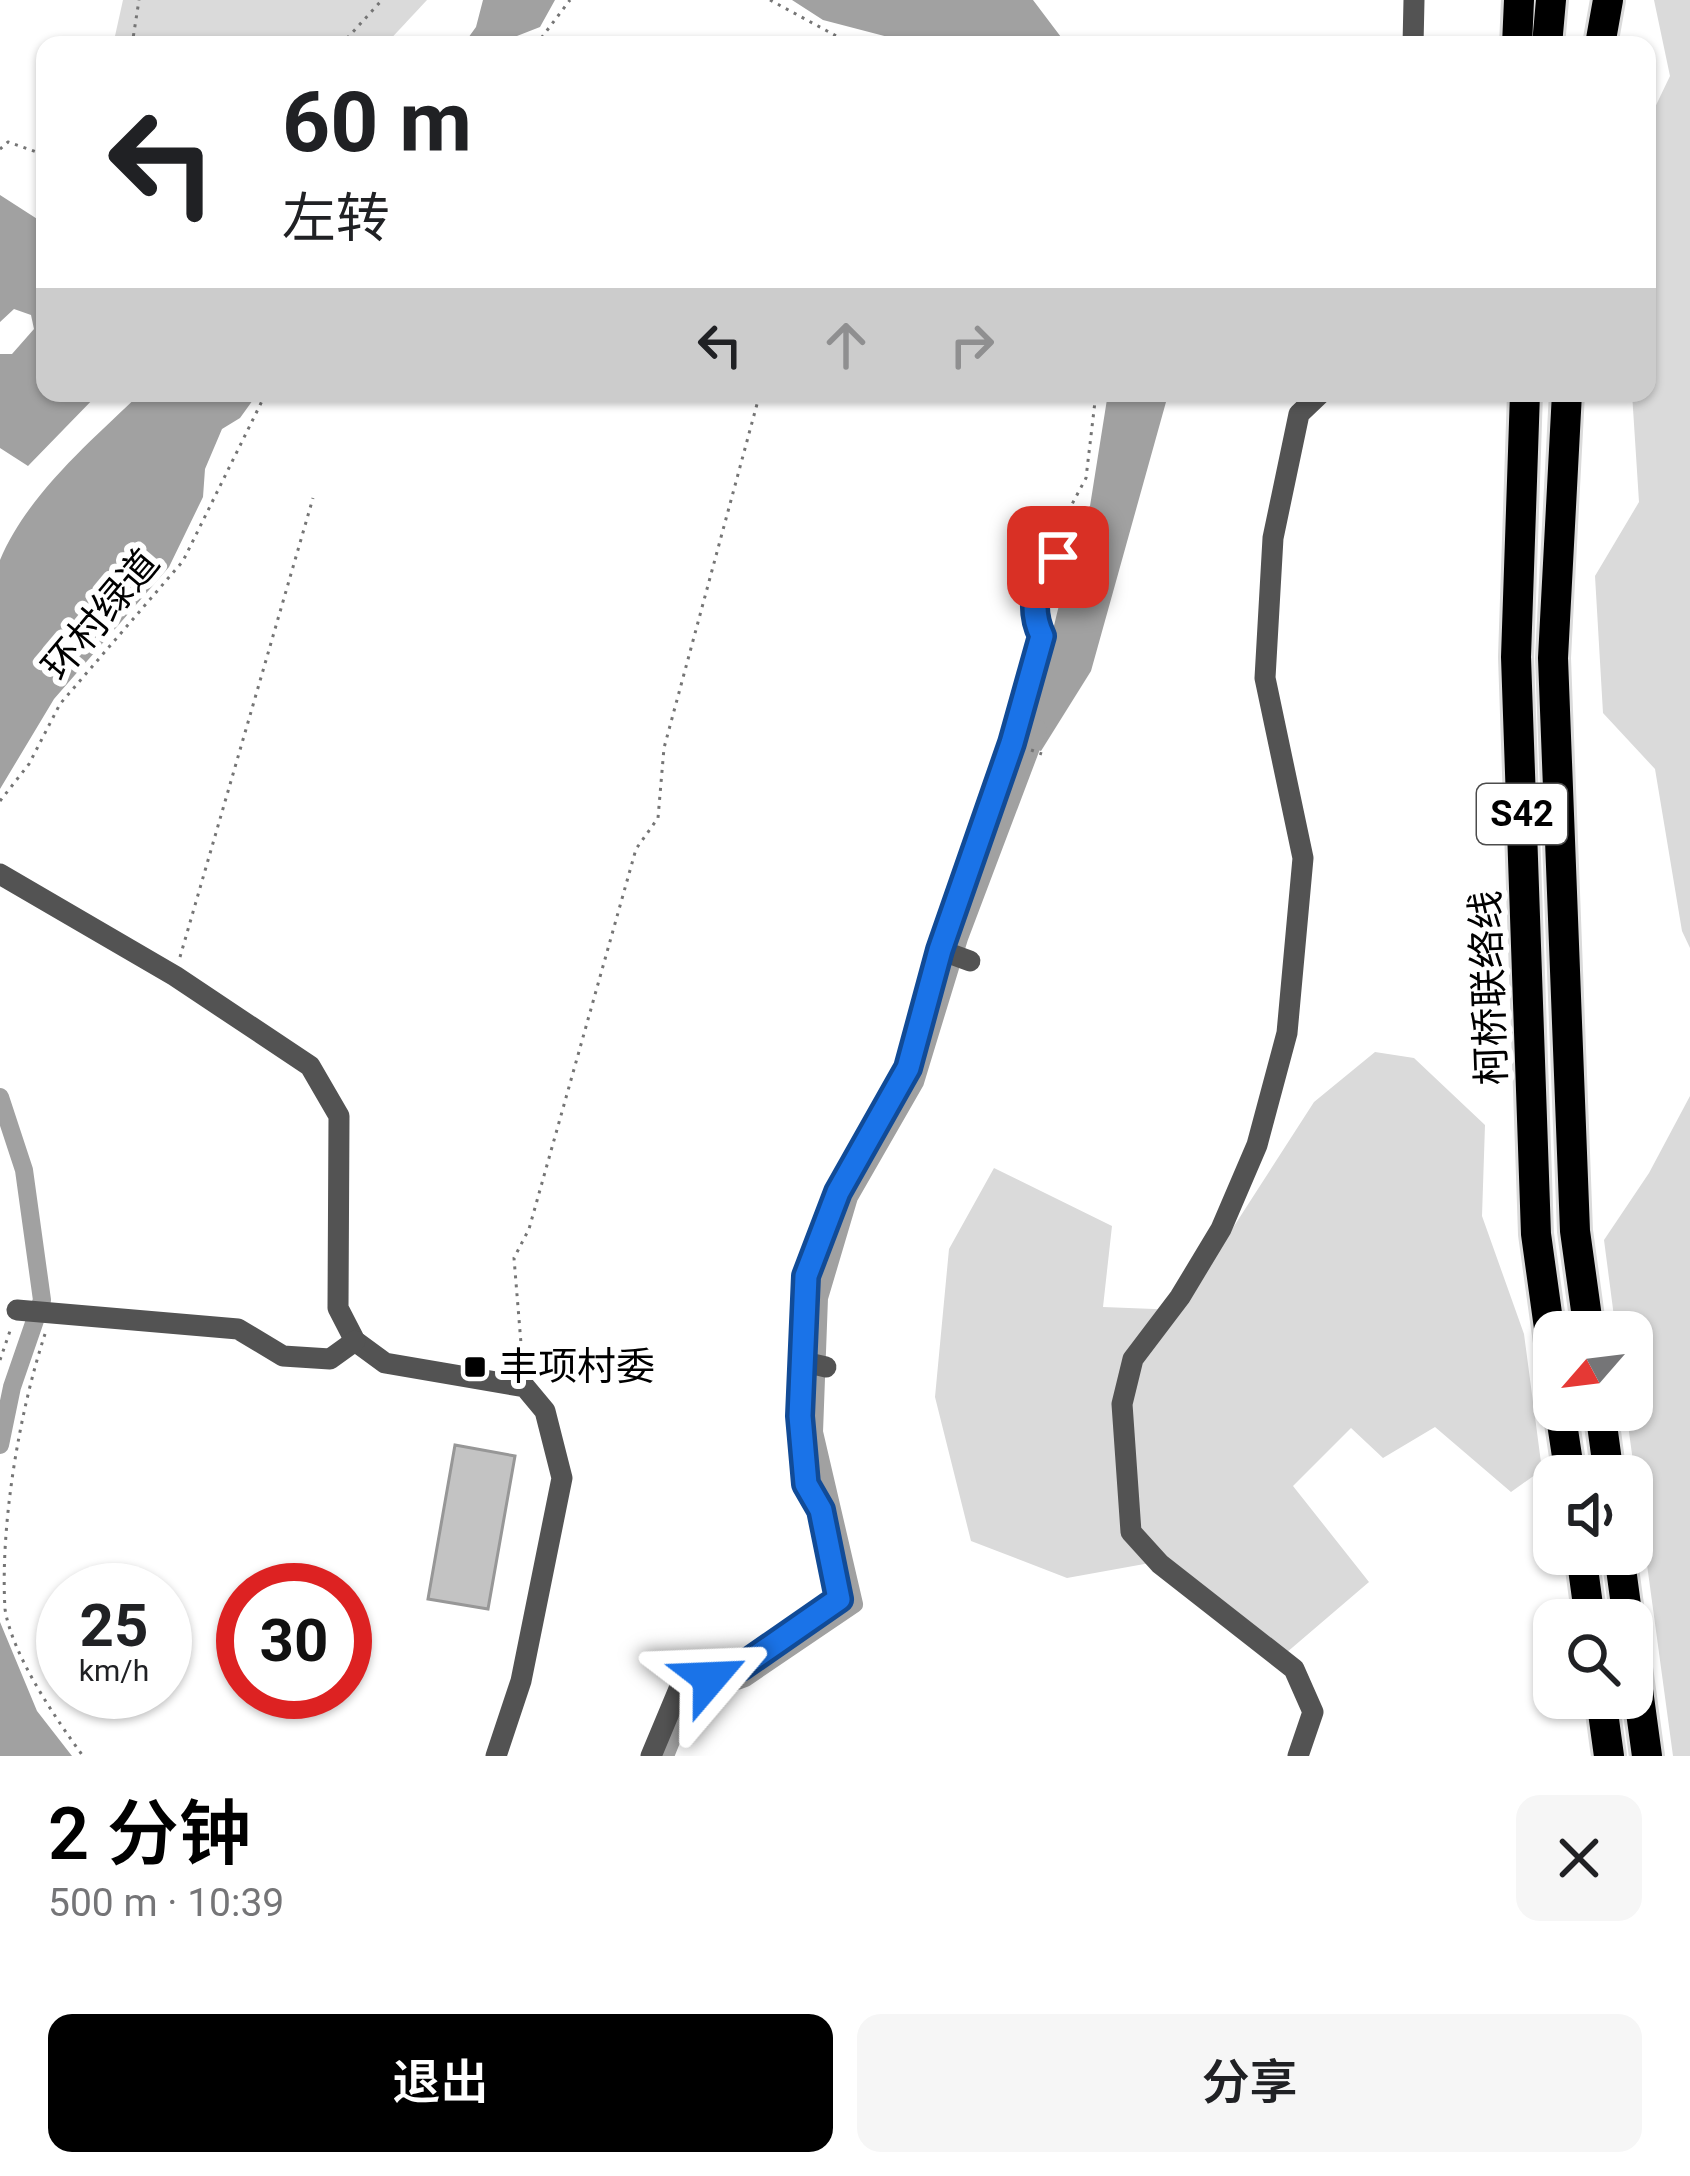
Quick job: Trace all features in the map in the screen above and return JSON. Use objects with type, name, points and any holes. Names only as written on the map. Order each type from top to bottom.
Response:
[{"type":"highway","points":[[1517,36],[1519,0]]},
{"type":"highway","points":[[1548,36],[1551,0]]},
{"type":"highway","points":[[1589,36],[1592,0]]},
{"type":"highway","points":[[1602,36],[1608,0]]},
{"type":"highway","name":"柯桥联络线","points":[[1525,402],[1516,657],[1536,1234],[1547,1311]]},
{"type":"highway","name":"柯桥联络线","points":[[1567,402],[1553,658],[1575,1231],[1586,1311]]},
{"type":"highway","points":[[1604,1719],[1609,1756]]},
{"type":"highway","points":[[1642,1719],[1647,1756]]},
{"type":"street","points":[[1414,0],[1414,36]]},
{"type":"street","points":[[1298,1756],[1312,1712],[1294,1669],[1160,1564],[1131,1532],[1122,1403],[1133,1359],[1180,1297],[1221,1229],[1256,1145],[1287,1034],[1303,858],[1265,678],[1273,538],[1299,414],[1312,402]]},
{"type":"street","points":[[651,1756],[679,1689],[741,1667],[839,1599],[821,1510],[806,1484],[800,1360],[806,1276],[838,1192],[908,1068],[955,955],[1042,636],[1032,616],[1043,569],[1058,557]]},
{"type":"street","points":[[0,874],[175,976],[310,1066],[339,1116],[338,1308],[355,1341],[385,1363],[525,1388],[545,1411],[562,1478],[521,1681],[496,1756]]},
{"type":"street","points":[[16,1310],[238,1329],[284,1355],[307,1358],[330,1359],[355,1341]]},
{"type":"street","points":[[800,1360],[826,1367]]},
{"type":"path","points":[[133,36],[139,0]]},
{"type":"path","points":[[349,36],[382,0]]},
{"type":"path","points":[[543,36],[570,0]]},
{"type":"path","points":[[770,0],[836,36]]},
{"type":"path","points":[[0,149],[8,142],[36,152]]},
{"type":"path","name":"环村绿道","points":[[0,801],[29,764],[60,704],[183,561],[262,402]]},
{"type":"path","points":[[525,1388],[514,1258],[530,1228],[636,849],[658,818],[664,748],[758,402]]},
{"type":"path","points":[[1058,557],[1070,508],[1086,478],[1095,402]]},
{"type":"path","points":[[175,976],[313,498]]},
{"type":"path","points":[[0,1360],[16,1310]]},
{"type":"path","points":[[52,1313],[30,1379],[2,1528],[5,1612],[46,1705],[83,1756]]},
{"type":"shaded area","points":[[123,0],[427,0],[393,36],[115,36]]},
{"type":"shaded area","points":[[483,0],[555,0],[540,27],[517,36],[470,36]]},
{"type":"shaded area","points":[[792,0],[1033,0],[1060,36],[884,36],[823,20]]},
{"type":"shaded area","points":[[1654,0],[1690,0],[1690,948],[1682,931],[1655,769],[1603,713],[1595,576],[1639,502],[1633,402],[1656,402],[1656,105],[1670,76]]},
{"type":"shaded area","points":[[0,195],[36,218],[36,402],[90,402],[28,466],[0,448],[0,354],[12,354],[34,329],[31,315],[14,309],[0,322]]},
{"type":"shaded area","points":[[132,402],[252,402],[240,418],[222,429],[205,469],[203,497],[169,567],[54,699],[0,789],[0,560],[26,513]]},
{"type":"shaded area","points":[[1107,402],[1166,402],[1091,671],[1041,751],[1018,742],[1040,683],[1081,515],[1090,506]]},
{"type":"shaded area","points":[[1375,1052],[1414,1058],[1485,1125],[1482,1216],[1524,1334],[1533,1431],[1537,1431],[1540,1455],[1533,1455],[1533,1476],[1511,1492],[1435,1427],[1383,1458],[1351,1428],[1293,1486],[1369,1582],[1286,1653],[1161,1561],[1067,1578],[971,1541],[935,1397],[949,1249],[994,1168],[1112,1226],[1103,1307],[1180,1310],[1314,1102]]},
{"type":"shaded area","points":[[1690,1096],[1690,1756],[1673,1756],[1648,1575],[1653,1575],[1653,1455],[1632,1455],[1629,1431],[1653,1431],[1653,1311],[1613,1311],[1604,1240],[1649,1173]]},
{"type":"shaded area","points":[[0,1622],[36,1709],[36,1719],[43,1719],[72,1756],[0,1756]]},
{"type":"building","points":[[455,1445],[515,1456],[488,1609],[428,1599]]},
{"type":"waterway","points":[[665,1756],[688,1699],[745,1678],[854,1604],[814,1432],[819,1298],[849,1197],[915,1082],[959,938],[1038,729]]},
{"type":"waterway","points":[[0,1097],[24,1170],[42,1300],[12,1387],[0,1445]]},
{"type":"place","name":"丰项村委","points":[[475,1367]]},
{"type":"route","points":[[710,1678],[741,1667],[839,1599],[821,1510],[806,1484],[800,1416],[806,1276],[838,1192],[908,1068],[940,950],[1012,743],[1042,636],[1032,616],[1043,569],[1058,557]]}]
